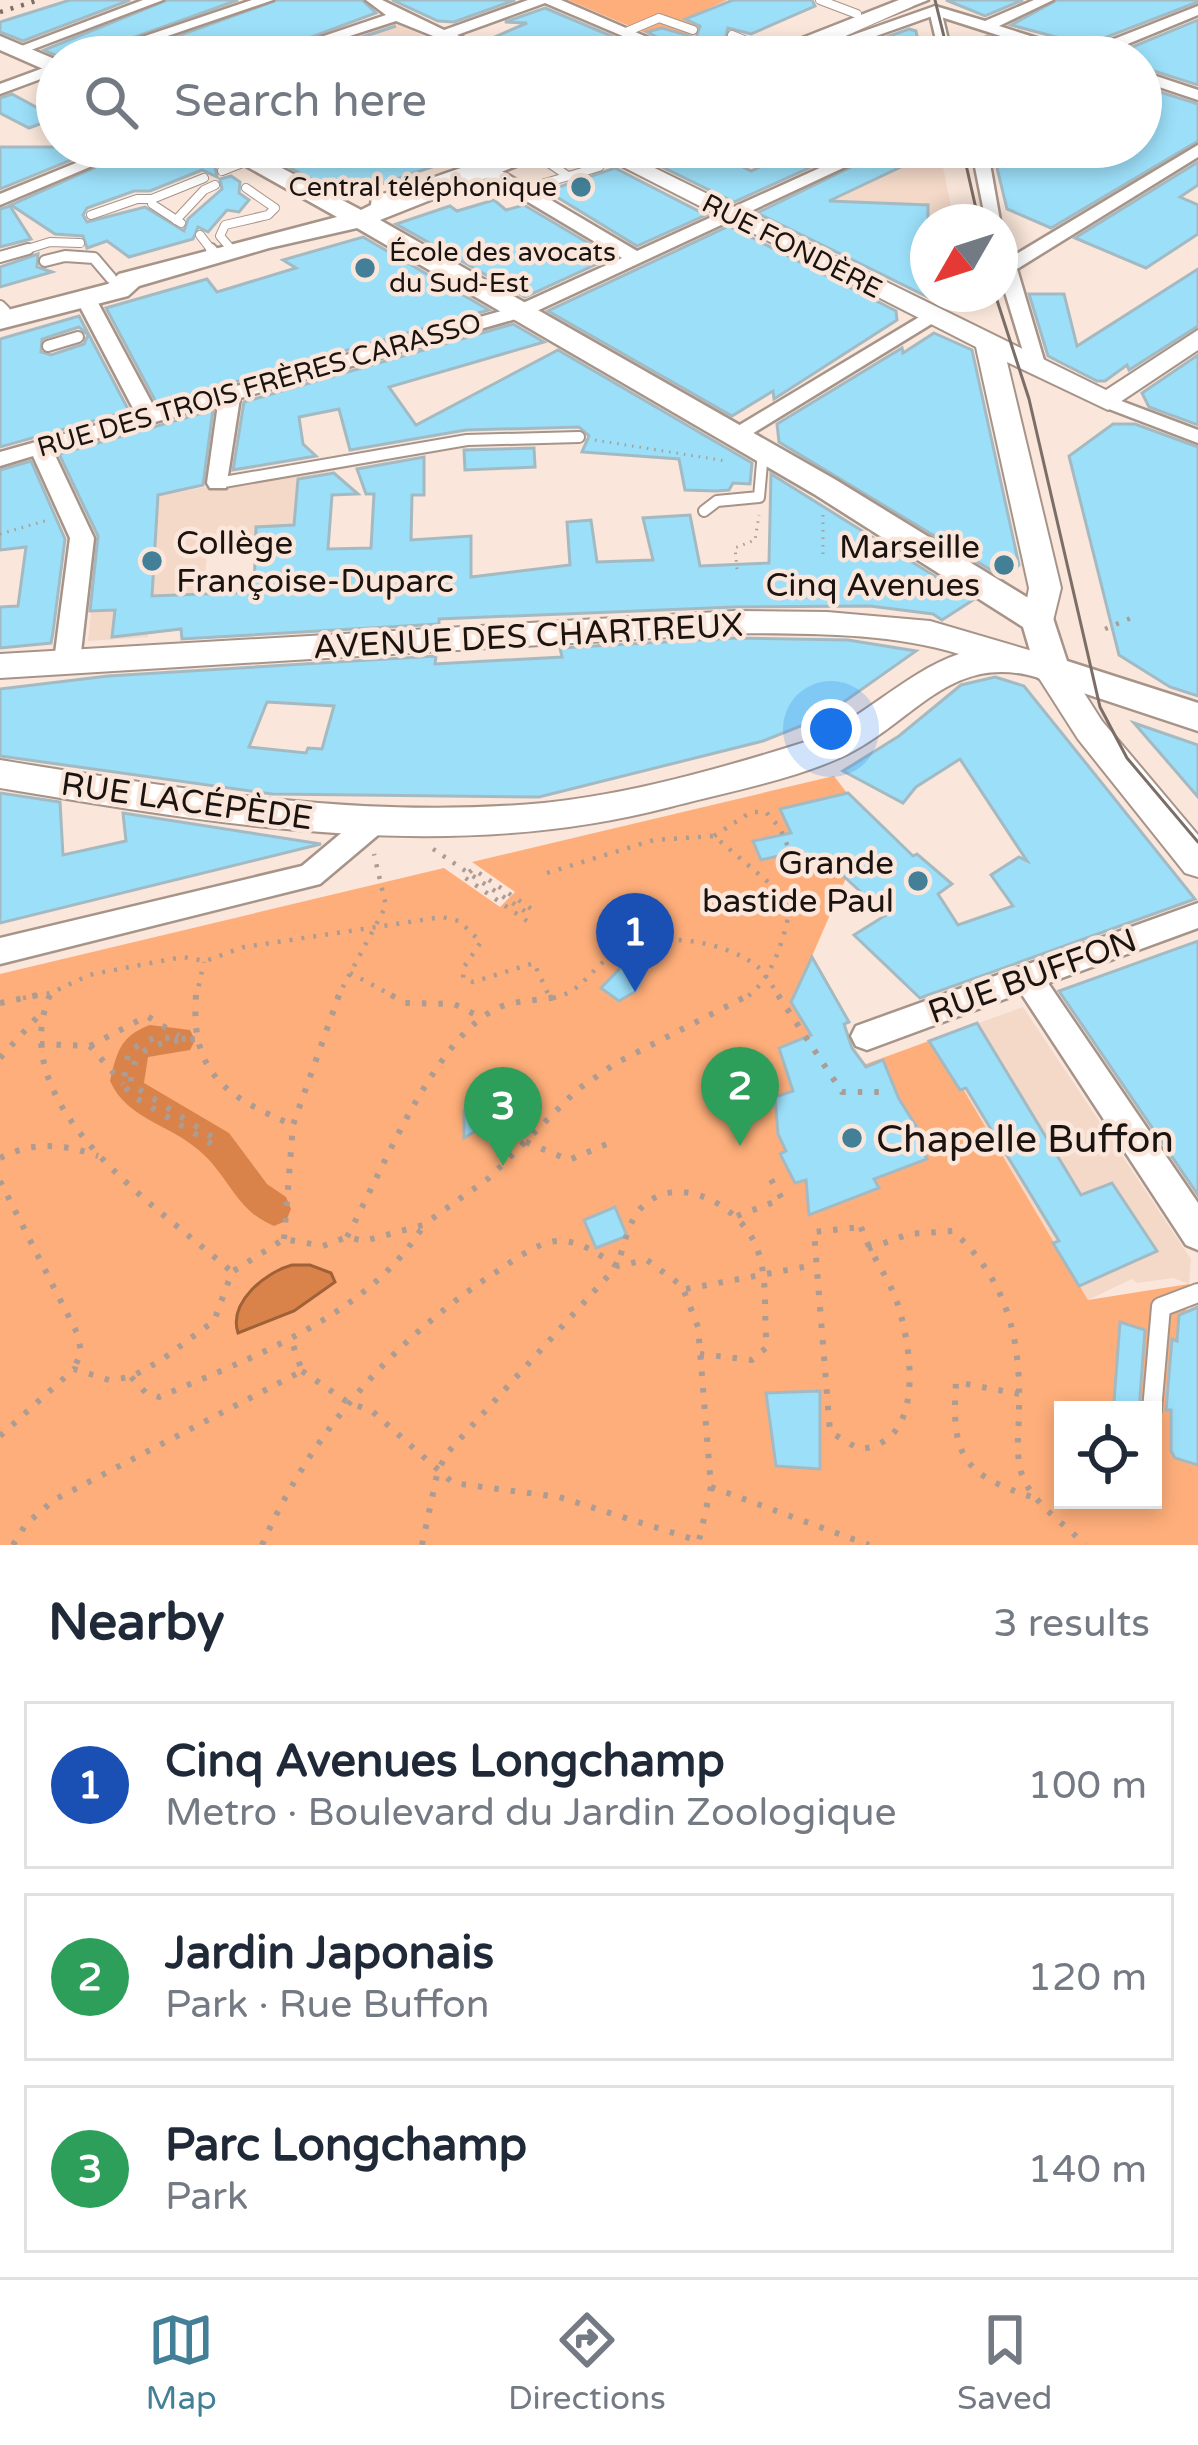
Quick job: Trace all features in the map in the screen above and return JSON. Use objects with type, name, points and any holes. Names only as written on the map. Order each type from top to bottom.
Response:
[{"type":"main road","points":[[817,36],[852,19],[922,4]]},
{"type":"main road","points":[[268,168],[314,190],[351,217],[1039,621],[1051,669],[1198,717]]},
{"type":"main road","points":[[1,313],[101,262],[278,237],[351,217],[387,196],[493,168]]},
{"type":"main road","points":[[1,313],[118,290],[101,262]]},
{"type":"street","points":[[41,36],[156,0]]},
{"type":"street","points":[[155,36],[266,0]]},
{"type":"street","points":[[373,0],[397,16],[451,36]]},
{"type":"street","points":[[447,34],[545,0],[635,36]]},
{"type":"street","points":[[986,26],[1046,0]]},
{"type":"street","points":[[922,4],[936,36]]},
{"type":"street","points":[[855,36],[922,4],[1017,36]]},
{"type":"street","points":[[1134,36],[1198,10]]},
{"type":"street","points":[[335,36],[397,16]]},
{"type":"street","points":[[0,89],[36,76]]},
{"type":"street","points":[[1162,83],[1198,95]]},
{"type":"street","points":[[1018,260],[1198,150]]},
{"type":"street","points":[[0,200],[78,168]]},
{"type":"street","name":"RUE FONDÈRE","points":[[622,168],[731,215],[1108,403]]},
{"type":"street","name":"RUE DES TROIS FRÈRES CARASSO","points":[[0,459],[519,312],[834,168]]},
{"type":"street","points":[[983,168],[991,204]]},
{"type":"street","points":[[487,170],[637,259]]},
{"type":"street","points":[[86,299],[90,334],[148,416]]},
{"type":"street","points":[[1018,310],[1036,367]]},
{"type":"street","points":[[753,451],[931,316]]},
{"type":"street","points":[[1108,403],[1198,338]]},
{"type":"street","points":[[989,344],[1045,588],[1039,621]]},
{"type":"street","points":[[218,484],[230,395]]},
{"type":"street","points":[[1108,403],[1198,436]]},
{"type":"street","points":[[40,447],[82,538],[67,661]]},
{"type":"street","name":"AVENUE DES CHARTREUX","points":[[0,666],[735,622],[907,630],[958,638],[1051,669]]},
{"type":"street","points":[[907,630],[928,644],[938,658],[919,684]]},
{"type":"street","name":"RUE LACÉPÈDE","points":[[0,774],[373,835],[549,817],[821,752],[919,684],[962,662],[1014,657]]},
{"type":"street","points":[[1051,669],[1090,730],[1198,862]]},
{"type":"street","points":[[0,951],[310,876],[373,835]]},
{"type":"street","name":"RUE BUFFON","points":[[867,1036],[1198,915]]},
{"type":"street","points":[[1027,977],[1198,1233]]},
{"type":"lane","points":[[820,0],[852,19]]},
{"type":"lane","points":[[829,36],[922,4]]},
{"type":"lane","points":[[626,32],[658,19],[693,30]]},
{"type":"lane","points":[[732,34],[738,36]]},
{"type":"lane","points":[[560,168],[568,176]]},
{"type":"lane","points":[[542,184],[580,168]]},
{"type":"lane","points":[[92,215],[136,199],[152,199],[204,178]]},
{"type":"lane","points":[[152,199],[152,205],[178,221],[204,190],[215,185]]},
{"type":"lane","points":[[216,247],[225,225],[268,215],[275,208],[246,188]]},
{"type":"lane","points":[[0,257],[50,242],[101,262]]},
{"type":"lane","points":[[45,261],[65,256],[101,262]]},
{"type":"lane","points":[[48,346],[90,334]]},
{"type":"lane","points":[[218,484],[427,445],[579,436]]},
{"type":"lane","points":[[704,512],[717,501],[759,497],[753,451]]},
{"type":"lane","points":[[1153,1401],[1161,1307],[1198,1293]]},
{"type":"path","points":[[579,436],[753,451]]},
{"type":"path","points":[[737,568],[735,548],[755,540],[760,528],[759,497]]},
{"type":"path","points":[[0,533],[71,514]]},
{"type":"path","points":[[823,514],[823,557]]},
{"type":"path","points":[[1105,629],[1138,615]]},
{"type":"path","points":[[547,873],[654,840],[714,836],[751,812],[766,812],[780,828],[791,854]]},
{"type":"path","points":[[284,1239],[293,1125],[327,1021],[371,927],[386,906],[373,835]]},
{"type":"path","points":[[74,1369],[109,1381],[131,1377],[200,1335],[227,1295],[232,1272],[284,1239],[322,1246],[347,1237],[364,1241],[423,1226],[489,1178],[577,1090],[616,1063],[720,1014],[758,990],[767,979],[789,913],[775,888],[714,836]]},
{"type":"path","points":[[473,868],[532,916],[464,877],[473,868]]},
{"type":"path","points":[[0,1003],[51,993],[89,975],[140,964],[183,957],[205,961],[244,947],[442,917],[459,921],[481,942],[479,952],[464,967],[463,977],[473,982],[534,963],[550,998]]},
{"type":"path","points":[[347,1237],[453,1047],[482,1018],[512,1001],[577,991],[621,948],[677,943],[750,961],[767,979],[842,1093],[889,1092]]},
{"type":"path","points":[[205,961],[196,990],[195,1039],[213,1078],[229,1096],[293,1125]]},
{"type":"path","points":[[349,973],[405,1003],[454,1004],[482,1018]]},
{"type":"path","points":[[0,1058],[40,1014],[51,993]]},
{"type":"path","points":[[40,1014],[40,1062],[78,1135],[232,1272]]},
{"type":"path","points":[[40,1044],[90,1046],[147,1016],[183,1038]]},
{"type":"path","points":[[123,1084],[129,1050],[152,1037],[195,1039]]},
{"type":"path","points":[[90,1046],[130,1095],[219,1144],[130,1084],[131,1062],[137,1052],[149,1044],[178,1044],[183,1038]]},
{"type":"path","points":[[526,1142],[569,1160],[614,1141]]},
{"type":"path","points":[[0,1158],[20,1148],[47,1144],[103,1158]]},
{"type":"path","points":[[737,1216],[782,1199],[766,1169]]},
{"type":"path","points":[[0,1180],[78,1335],[81,1352],[74,1369],[0,1436]]},
{"type":"path","points":[[422,1545],[438,1470],[462,1435],[617,1266],[647,1202],[684,1193],[723,1204],[737,1216],[758,1249],[761,1271],[767,1347],[752,1360],[700,1354]]},
{"type":"path","points":[[131,1377],[146,1393],[160,1397],[290,1336],[408,1255],[423,1226]]},
{"type":"path","points":[[861,1227],[868,1249],[901,1315],[908,1366],[898,1435],[862,1450],[844,1445],[830,1432],[814,1232],[861,1227]]},
{"type":"path","points":[[868,1249],[940,1229],[952,1231],[969,1244],[1007,1300],[1015,1326],[1019,1394]]},
{"type":"path","points":[[262,1545],[290,1485],[346,1401],[418,1333],[538,1246],[568,1239],[617,1266],[647,1260],[677,1276],[686,1289],[694,1306],[711,1487],[698,1543],[559,1497],[453,1484],[373,1412],[346,1401],[302,1371],[290,1336]]},
{"type":"path","points":[[686,1289],[741,1280],[779,1264],[814,1265]]},
{"type":"path","points":[[13,1545],[26,1524],[54,1500],[302,1371]]},
{"type":"path","points":[[1019,1394],[956,1382],[952,1424],[967,1468],[989,1485],[1037,1499]]},
{"type":"path","points":[[1019,1394],[1019,1389],[1018,1457],[1024,1479],[1037,1499],[1085,1545]]},
{"type":"path","points":[[711,1487],[869,1545]]},
{"type":"shaded area","points":[[568,0],[727,0],[687,18],[706,27],[685,36],[653,36]]},
{"type":"shaded area","points":[[393,22],[425,36],[343,36]]},
{"type":"shaded area","points":[[874,168],[943,168],[950,204],[910,204],[910,221],[870,220],[809,189]]},
{"type":"shaded area","name":"Collège Françoise-Duparc","points":[[335,463],[330,531],[208,538],[204,592],[153,596],[148,637],[88,641],[103,506]]},
{"type":"shaded area","points":[[834,776],[888,847],[846,878],[792,1002],[844,1072],[929,1041],[936,1054],[943,1055],[1088,1300],[1189,1284],[1196,1300],[1185,1309],[1198,1315],[1198,1545],[0,1545],[0,974],[444,868],[500,907],[515,892],[472,862]]},
{"type":"shaded area","points":[[1023,1007],[1191,1259],[1189,1284],[1173,1278],[1137,1283],[1132,1279],[1088,1300],[943,1055],[936,1055],[929,1041]]},
{"type":"shaded area","points":[[292,1265],[310,1265],[331,1273],[335,1282],[294,1311],[238,1333],[236,1321],[244,1300],[271,1274]]},
{"type":"building","points":[[70,0],[130,0],[23,41],[0,32],[0,22]]},
{"type":"building","points":[[167,0],[238,0],[138,36],[78,36]]},
{"type":"building","points":[[277,0],[362,0],[376,13],[314,36],[178,36]]},
{"type":"building","points":[[392,0],[515,0],[454,22],[438,21]]},
{"type":"building","points":[[733,0],[812,0],[815,6],[751,34],[728,28],[726,36],[697,36],[700,26],[685,19]]},
{"type":"building","points":[[946,0],[1023,0],[985,16]]},
{"type":"building","points":[[1057,0],[1198,0],[1109,36],[1052,36],[1011,25]]},
{"type":"building","points":[[545,8],[611,36],[497,36],[527,23],[505,22]]},
{"type":"building","points":[[1198,20],[1198,85],[1162,74],[1159,36]]},
{"type":"building","points":[[662,28],[689,36],[647,32]]},
{"type":"building","points":[[909,29],[917,36],[889,36]]},
{"type":"building","points":[[1162,93],[1198,104],[1198,141],[1162,162]]},
{"type":"building","points":[[12,94],[36,107],[36,125],[29,128],[0,113],[0,98]]},
{"type":"building","points":[[0,147],[36,147],[36,168],[52,168],[0,189]]},
{"type":"building","points":[[1198,162],[1198,185],[1180,197],[1198,205],[1198,234],[1146,268],[1075,238]]},
{"type":"building","points":[[94,168],[215,168],[217,177],[202,170],[150,191],[134,191],[87,208],[83,215],[87,222],[145,207],[184,231],[188,219],[222,189],[220,179],[231,176],[240,182],[239,193],[249,200],[239,212],[227,210],[208,232],[198,227],[193,239],[129,257],[107,241],[87,248],[83,236],[55,234],[11,205]]},
{"type":"building","points":[[290,168],[429,168],[379,185],[367,180],[355,193],[336,192]]},
{"type":"building","points":[[615,168],[706,215],[637,246],[547,191]]},
{"type":"building","points":[[664,168],[809,168],[734,202]]},
{"type":"building","points":[[849,168],[899,168],[829,201],[910,204],[910,288],[757,213]]},
{"type":"building","points":[[997,168],[1152,168],[1051,228],[1018,214],[1018,204],[1006,204]]},
{"type":"building","points":[[494,200],[506,210],[524,205],[612,257],[525,297],[396,224],[450,206],[457,211]]},
{"type":"building","points":[[10,206],[31,239],[0,247],[0,209]]},
{"type":"building","points":[[729,226],[896,311],[897,320],[774,399],[773,391],[732,416],[548,311]]},
{"type":"building","points":[[363,237],[489,310],[157,404],[106,308],[207,279],[217,292],[296,268],[283,260]]},
{"type":"building","points":[[38,254],[37,267],[52,272],[0,287],[0,267]]},
{"type":"building","points":[[1198,269],[1198,326],[1129,370],[1127,365],[1105,381],[1097,381],[1048,356],[1029,294],[1064,294],[1077,346]]},
{"type":"building","points":[[79,316],[129,411],[0,447],[0,339]],"holes":[[[79,327],[88,335],[84,344],[51,355],[41,352],[42,339]]]},
{"type":"building","points":[[513,324],[544,342],[389,387],[416,425],[558,350],[752,463],[750,484],[733,483],[729,490],[685,490],[679,459],[582,452],[589,436],[579,427],[466,430],[350,450],[339,409],[299,417],[303,444],[316,456],[233,470],[244,402]]},
{"type":"building","points":[[934,333],[972,350],[1019,565],[1004,578],[779,442],[777,424]]},
{"type":"building","points":[[1198,355],[1198,425],[1149,407],[1142,393]]},
{"type":"building","points":[[213,410],[203,485],[158,495],[152,596],[254,592],[256,527],[294,525],[298,479],[334,473],[358,494],[332,495],[328,549],[371,548],[374,494],[366,494],[357,469],[424,457],[424,495],[412,495],[411,540],[471,536],[471,577],[570,565],[567,522],[591,520],[597,562],[653,560],[643,518],[690,515],[700,566],[769,563],[771,474],[973,600],[942,620],[933,614],[870,606],[735,607],[439,619],[439,624],[182,639],[181,629],[112,637],[115,610],[90,611],[98,536],[59,454]]},
{"type":"building","points":[[1113,424],[1135,424],[1198,447],[1198,696],[1170,687],[1119,655],[1069,456]]},
{"type":"building","points":[[534,448],[535,467],[465,470],[464,450]]},
{"type":"building","points":[[31,461],[65,539],[53,632],[51,643],[0,648],[0,607],[18,606],[26,547],[0,550],[0,470]]},
{"type":"building","points":[[735,638],[848,640],[916,651],[821,718],[763,741],[539,797],[272,794],[0,756],[0,689],[108,676],[436,656],[435,664],[562,657],[560,648]],"holes":[[[267,702],[334,706],[322,749],[308,748],[306,753],[249,747]]]},
{"type":"building","points":[[995,677],[1024,686],[1195,899],[920,998],[854,935],[886,915],[834,867],[812,872],[800,851],[761,860],[753,841],[791,833],[780,809],[848,793],[913,856],[917,854],[952,884],[938,894],[958,925],[1013,906],[991,875],[1019,857],[1027,861],[960,759],[916,787],[903,803],[843,771],[899,736],[961,685]]},
{"type":"building","points":[[1134,723],[1198,745],[1198,797],[1173,768]]},
{"type":"building","points":[[0,793],[60,802],[63,855],[126,841],[123,813],[321,844],[0,923]]},
{"type":"building","points":[[1198,941],[1198,1195],[1059,991]]},
{"type":"building","points":[[812,957],[849,1022],[844,1024],[852,1048],[866,1067],[883,1060],[899,1099],[927,1143],[920,1146],[927,1159],[874,1179],[879,1188],[809,1215],[806,1180],[795,1183],[780,1154],[786,1151],[778,1134],[775,1097],[793,1091],[779,1048],[811,1035],[791,1002]]},
{"type":"building","points":[[627,961],[645,973],[636,991],[619,1001],[601,988]]},
{"type":"building","points":[[977,1023],[1081,1195],[1112,1183],[1157,1251],[1079,1286],[1053,1243],[1059,1241],[966,1088],[960,1090],[929,1041]]},
{"type":"building","points":[[486,1092],[485,1118],[479,1129],[464,1138],[464,1111]]},
{"type":"building","points":[[615,1207],[627,1236],[596,1248],[584,1220]]},
{"type":"building","points":[[1198,1307],[1198,1465],[1175,1458],[1171,1410],[1166,1410],[1172,1339],[1177,1341],[1179,1315]]},
{"type":"building","points":[[1120,1322],[1145,1330],[1140,1401],[1114,1401]]},
{"type":"building","points":[[820,1391],[820,1469],[776,1466],[766,1393]]},
{"type":"waterway","points":[[179,1040],[150,1039],[134,1049],[126,1081],[133,1094],[208,1136],[255,1196],[274,1209]]},
{"type":"tram line","points":[[935,0],[944,36]]},
{"type":"tram line","points":[[967,168],[975,204]]},
{"type":"tram line","points":[[1001,312],[1029,399],[1100,707],[1127,758],[1198,842]]},
{"type":"railway","points":[[0,12],[39,0]]},
{"type":"place","name":"Central téléphonique","points":[[581,187]]},
{"type":"place","name":"École des avocats du Sud-Est","points":[[365,268]]},
{"type":"place","name":"Collège Françoise-Duparc","points":[[152,561]]},
{"type":"place","name":"Marseille Cinq Avenues","points":[[1004,565]]},
{"type":"place","name":"Grande bastide Paul","points":[[918,881]]},
{"type":"place","name":"Cinq Avenues Longchamp","points":[[635,992]]},
{"type":"place","name":"Chapelle Buffon","points":[[852,1138]]},
{"type":"place","name":"Jardin Japonais","points":[[740,1146]]},
{"type":"place","name":"Parc Longchamp","points":[[503,1166]]}]
